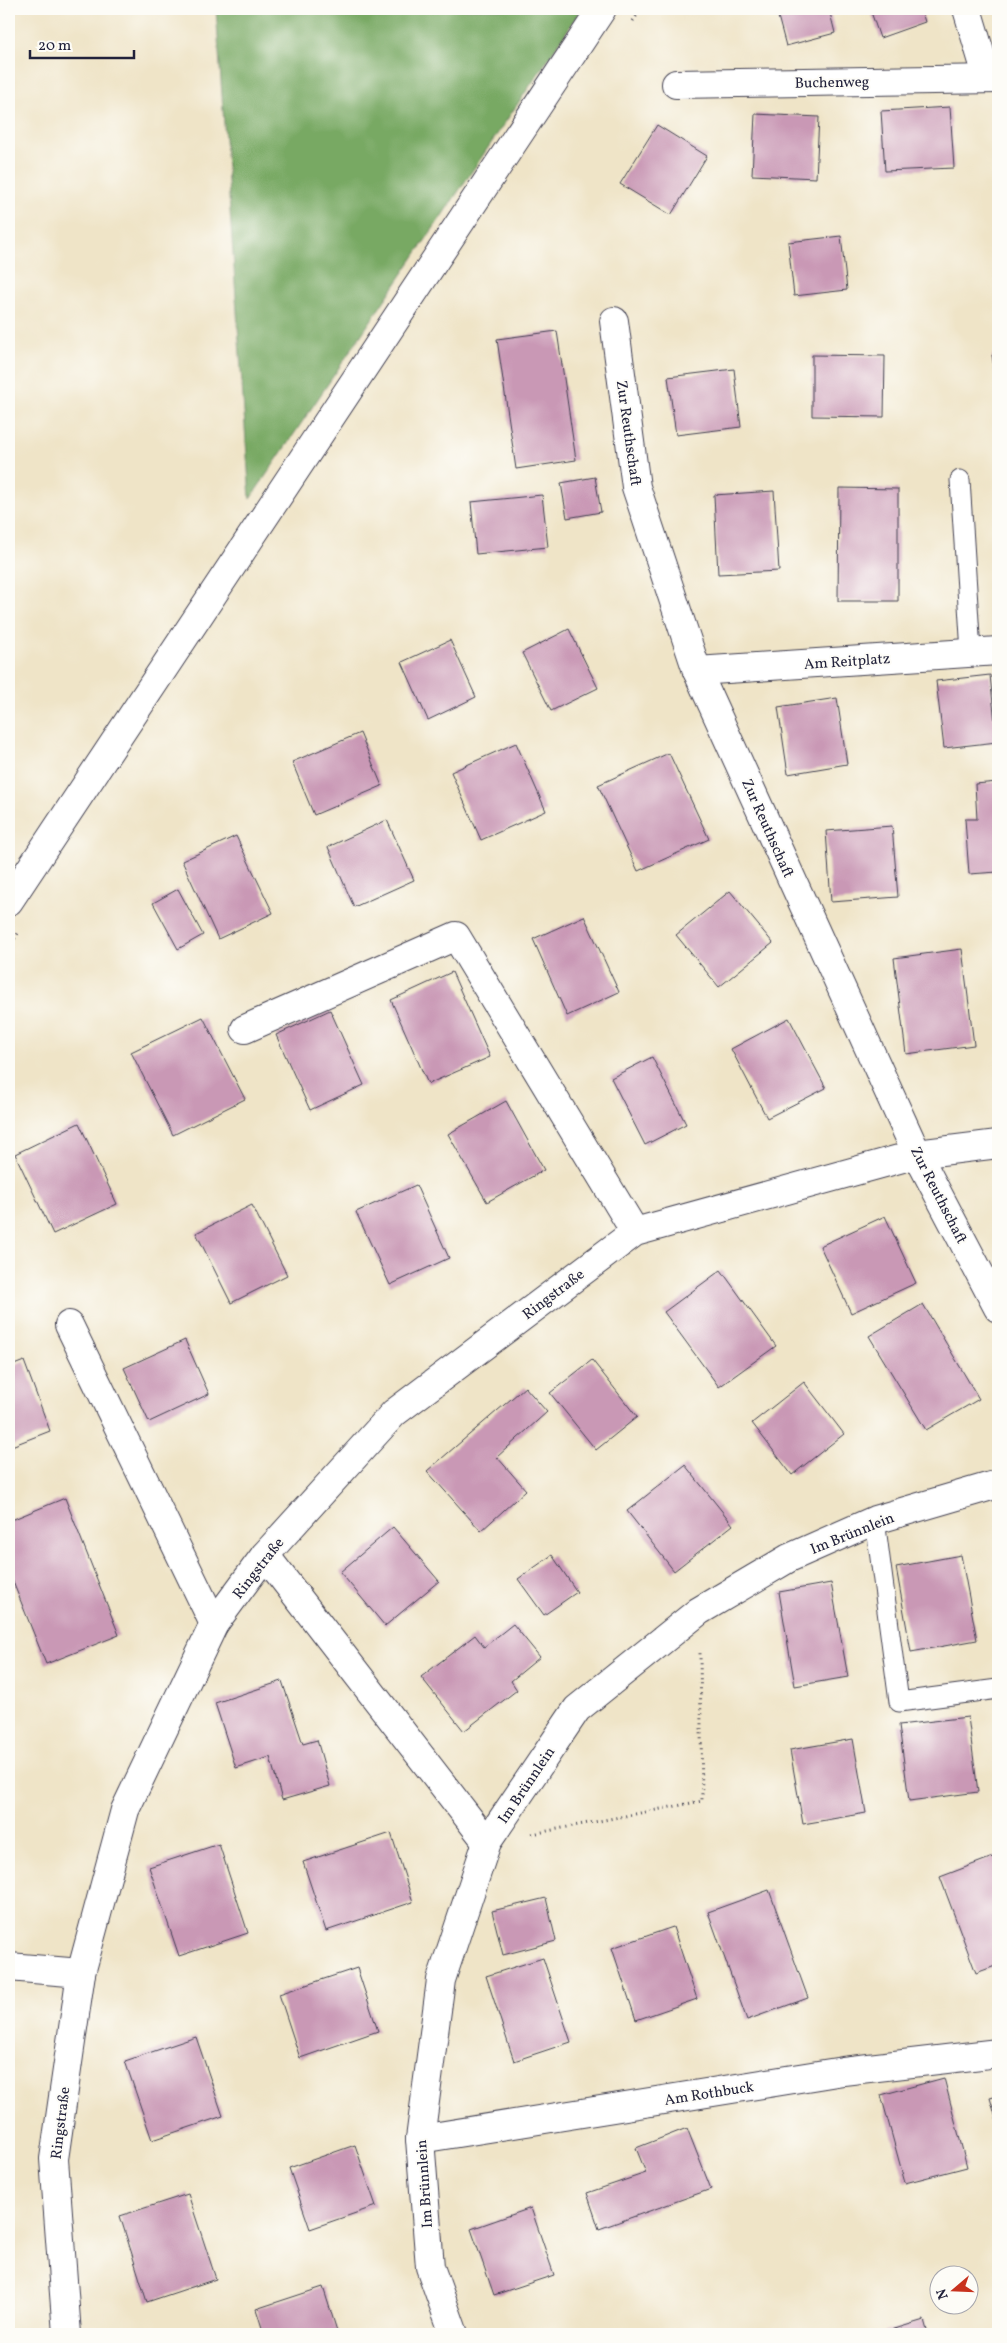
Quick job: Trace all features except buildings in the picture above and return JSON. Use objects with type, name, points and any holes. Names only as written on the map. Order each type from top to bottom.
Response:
[{"type":"street","points":[[9,901],[602,9]]},
{"type":"street","name":"Buchenweg","points":[[676,84],[993,79],[967,9]]},
{"type":"street","name":"Zur Reuthschaft","points":[[614,321],[636,487],[697,670],[917,1154],[998,1308]]},
{"type":"street","name":"Am Reitplatz","points":[[697,670],[998,650]]},
{"type":"street","points":[[245,1029],[456,936],[635,1232]]},
{"type":"street","name":"Ringstraße","points":[[67,2334],[54,2159],[81,1973],[125,1810],[214,1624],[266,1556],[394,1413],[635,1232],[917,1154],[998,1144]]},
{"type":"street","points":[[69,1325],[214,1624]]},
{"type":"street","name":"Im Brünnlein","points":[[454,2334],[430,2267],[420,2140],[440,1980],[487,1842],[577,1709],[699,1611],[789,1558],[875,1520],[998,1484]]},
{"type":"street","points":[[266,1556],[487,1842]]},
{"type":"street","points":[[9,1967],[81,1973]]},
{"type":"street","name":"Am Rothbuck","points":[[420,2140],[843,2071],[998,2052]]},
{"type":"lane","points":[[960,480],[971,652]]},
{"type":"lane","points":[[875,1520],[899,1702],[998,1689]]},
{"type":"path","points":[[487,1842],[702,1801],[699,1611]]},
{"type":"green space","points":[[216,9],[582,9],[250,499]]}]
